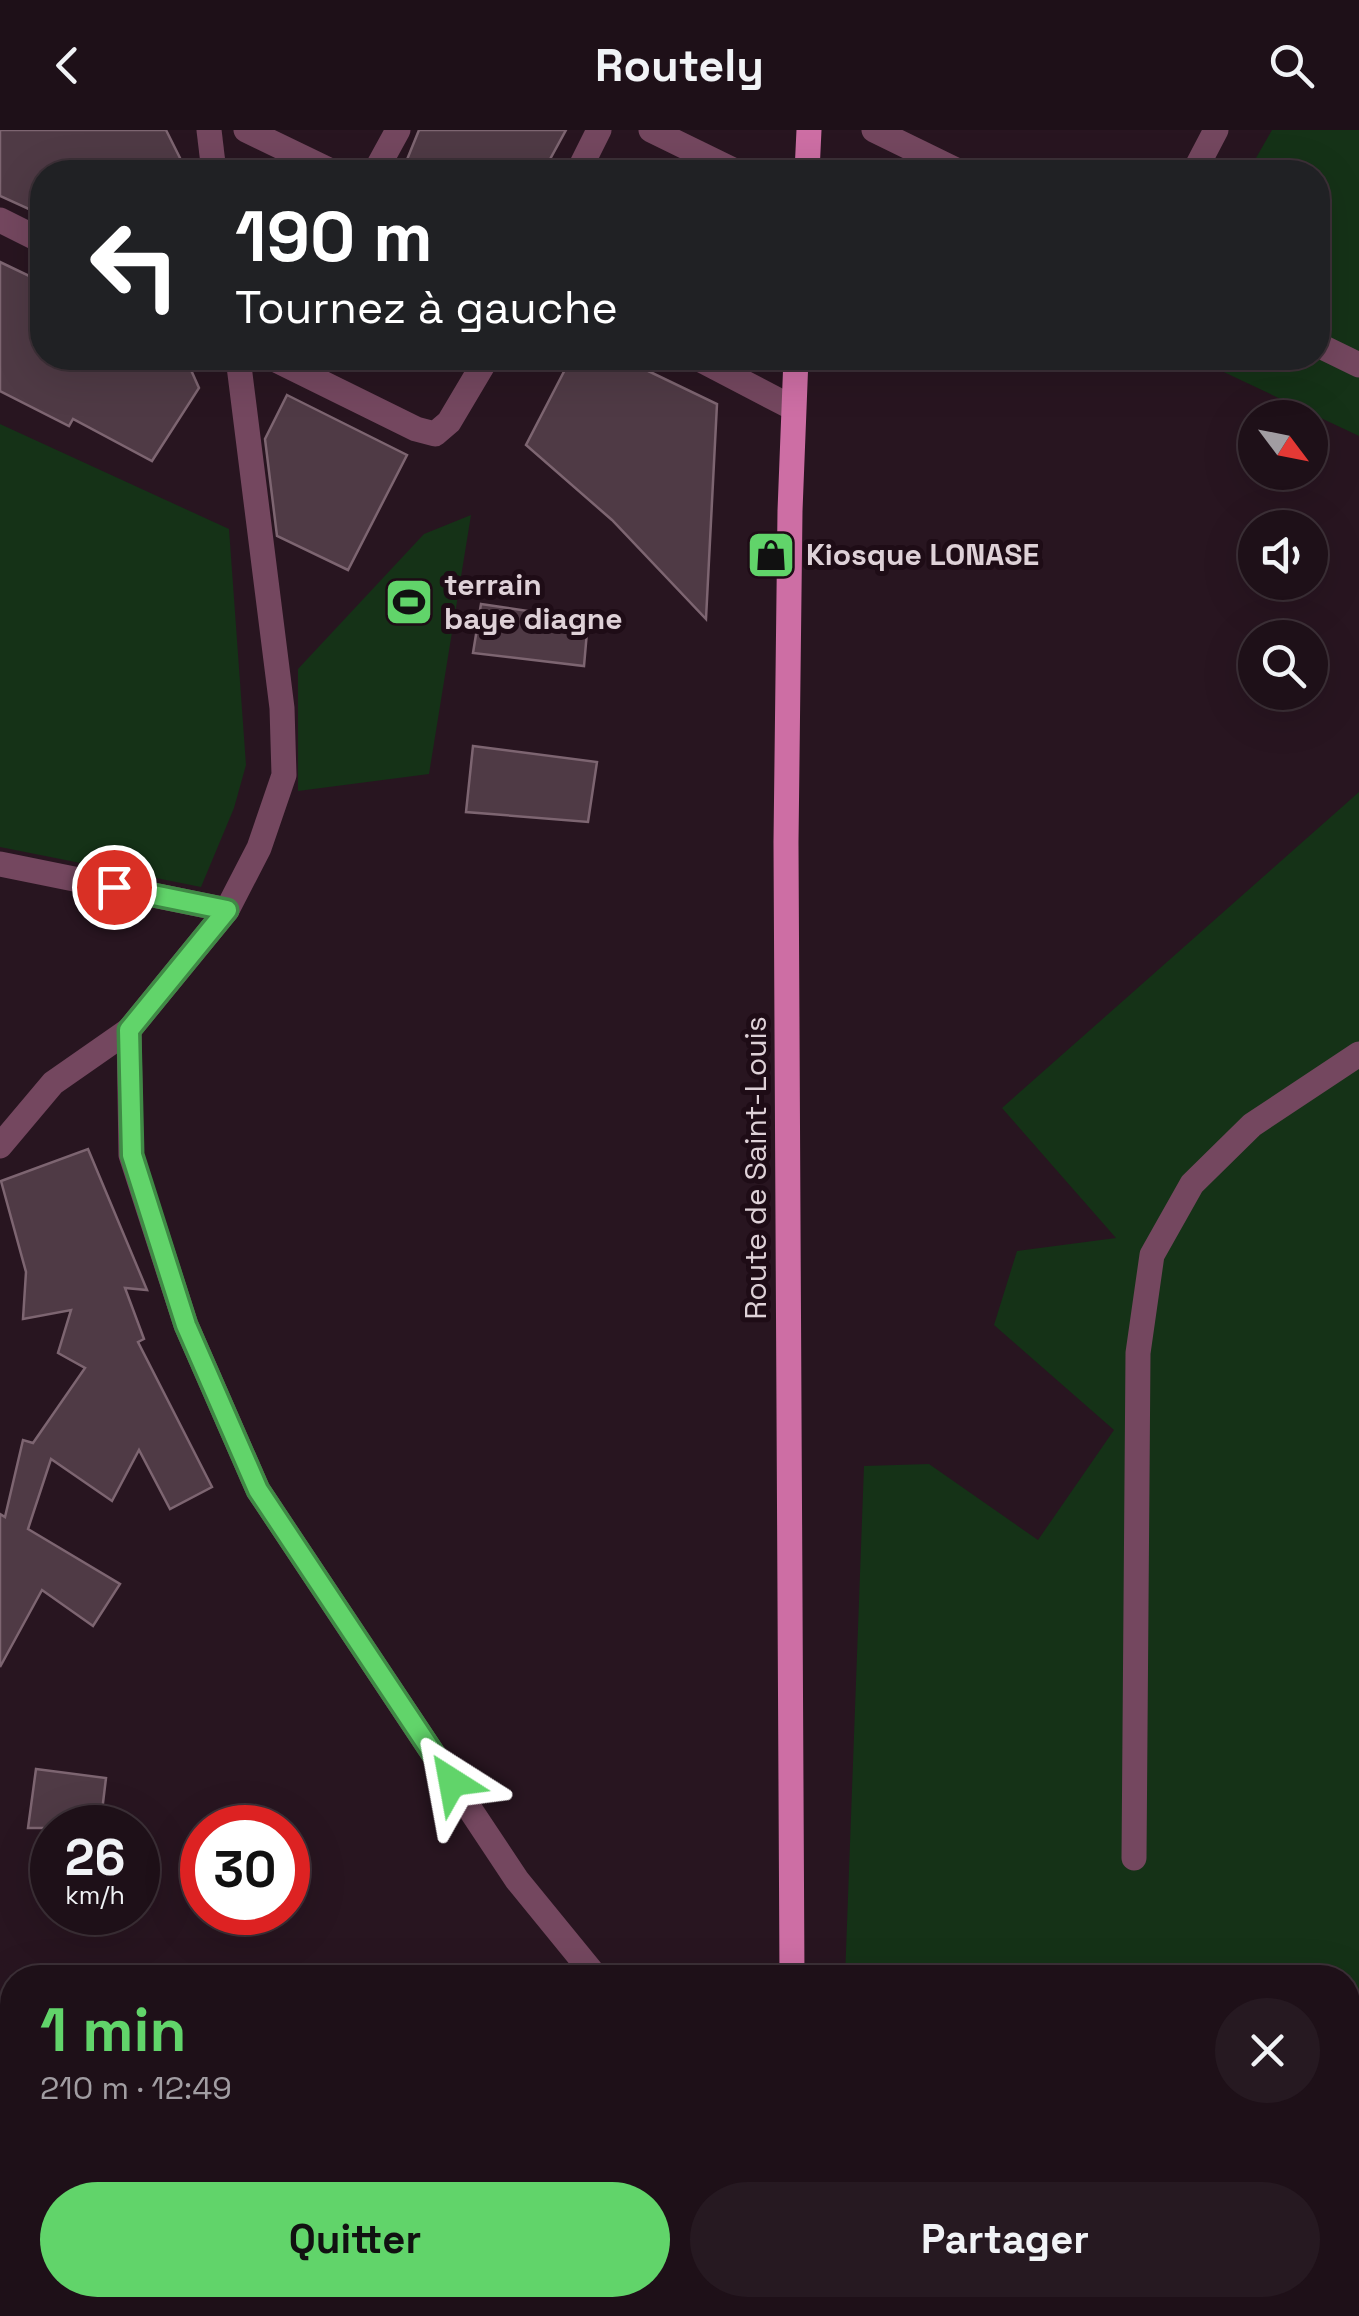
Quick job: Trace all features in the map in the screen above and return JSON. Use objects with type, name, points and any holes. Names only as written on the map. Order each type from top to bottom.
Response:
[{"type":"main road","points":[[807,160],[808,130]]},
{"type":"main road","name":"Route de Saint-Louis","points":[[792,1965],[786,842],[795,370]]},
{"type":"street","points":[[209,130],[213,160]]},
{"type":"street","points":[[246,130],[307,160]]},
{"type":"street","points":[[382,160],[398,130]]},
{"type":"street","points":[[584,160],[599,130]]},
{"type":"street","points":[[651,130],[712,160]]},
{"type":"street","points":[[874,130],[935,160]]},
{"type":"street","points":[[1200,160],[1216,130]]},
{"type":"street","points":[[0,220],[30,235]]},
{"type":"street","points":[[1330,351],[1359,365]]},
{"type":"street","points":[[0,1146],[53,1083],[129,1030],[227,910],[260,848],[284,775],[282,708],[240,370]]},
{"type":"street","points":[[297,370],[435,434],[449,422],[480,370]]},
{"type":"street","points":[[721,370],[793,408]]},
{"type":"street","points":[[0,864],[227,910]]},
{"type":"street","points":[[129,1030],[132,1155],[186,1325],[258,1490],[517,1880],[586,1965]]},
{"type":"street","points":[[1134,1858],[1138,1354],[1152,1255],[1192,1184],[1252,1125],[1359,1054]]},
{"type":"green space","points":[[1272,130],[1359,130],[1359,436],[1328,421],[1328,400],[1283,400],[1219,370],[1330,370],[1330,160],[1255,160]]},
{"type":"green space","points":[[0,424],[229,529],[246,765],[234,808],[201,887],[0,847]]},
{"type":"green space","name":"terrain baye diagne","points":[[471,515],[429,774],[298,791],[298,669],[424,534]]},
{"type":"green space","points":[[1359,792],[1359,1965],[845,1965],[864,1466],[929,1464],[1038,1540],[1114,1430],[994,1325],[1017,1251],[1116,1238],[1002,1108]]},
{"type":"building","points":[[0,130],[166,130],[181,160],[30,160],[30,210],[0,196]]},
{"type":"building","points":[[419,130],[566,130],[550,160],[407,160]]},
{"type":"building","points":[[0,262],[30,276],[30,370],[191,370],[199,388],[152,461],[73,419],[69,426],[0,391]]},
{"type":"building","points":[[565,370],[646,370],[717,404],[706,619],[612,520],[526,445]]},
{"type":"building","points":[[287,395],[407,455],[348,570],[277,536],[265,439]]},
{"type":"building","points":[[481,604],[588,620],[584,666],[473,653]]},
{"type":"building","points":[[473,746],[597,762],[588,822],[466,812]]},
{"type":"building","points":[[88,1149],[147,1290],[125,1288],[144,1339],[138,1342],[212,1487],[170,1509],[139,1450],[112,1501],[51,1459],[28,1529],[120,1584],[93,1626],[42,1590],[0,1667],[0,1514],[5,1517],[23,1440],[33,1443],[85,1368],[58,1353],[71,1310],[23,1319],[26,1272],[1,1181]]},
{"type":"building","points":[[36,1769],[106,1778],[103,1805],[31,1805]]},
{"type":"place","name":"Kiosque LONASE","points":[[771,555]]},
{"type":"place","name":"terrain baye diagne","points":[[409,602]]},
{"type":"route","points":[[114,887],[227,910],[129,1030],[132,1155],[186,1325],[258,1490],[452,1782]]}]
